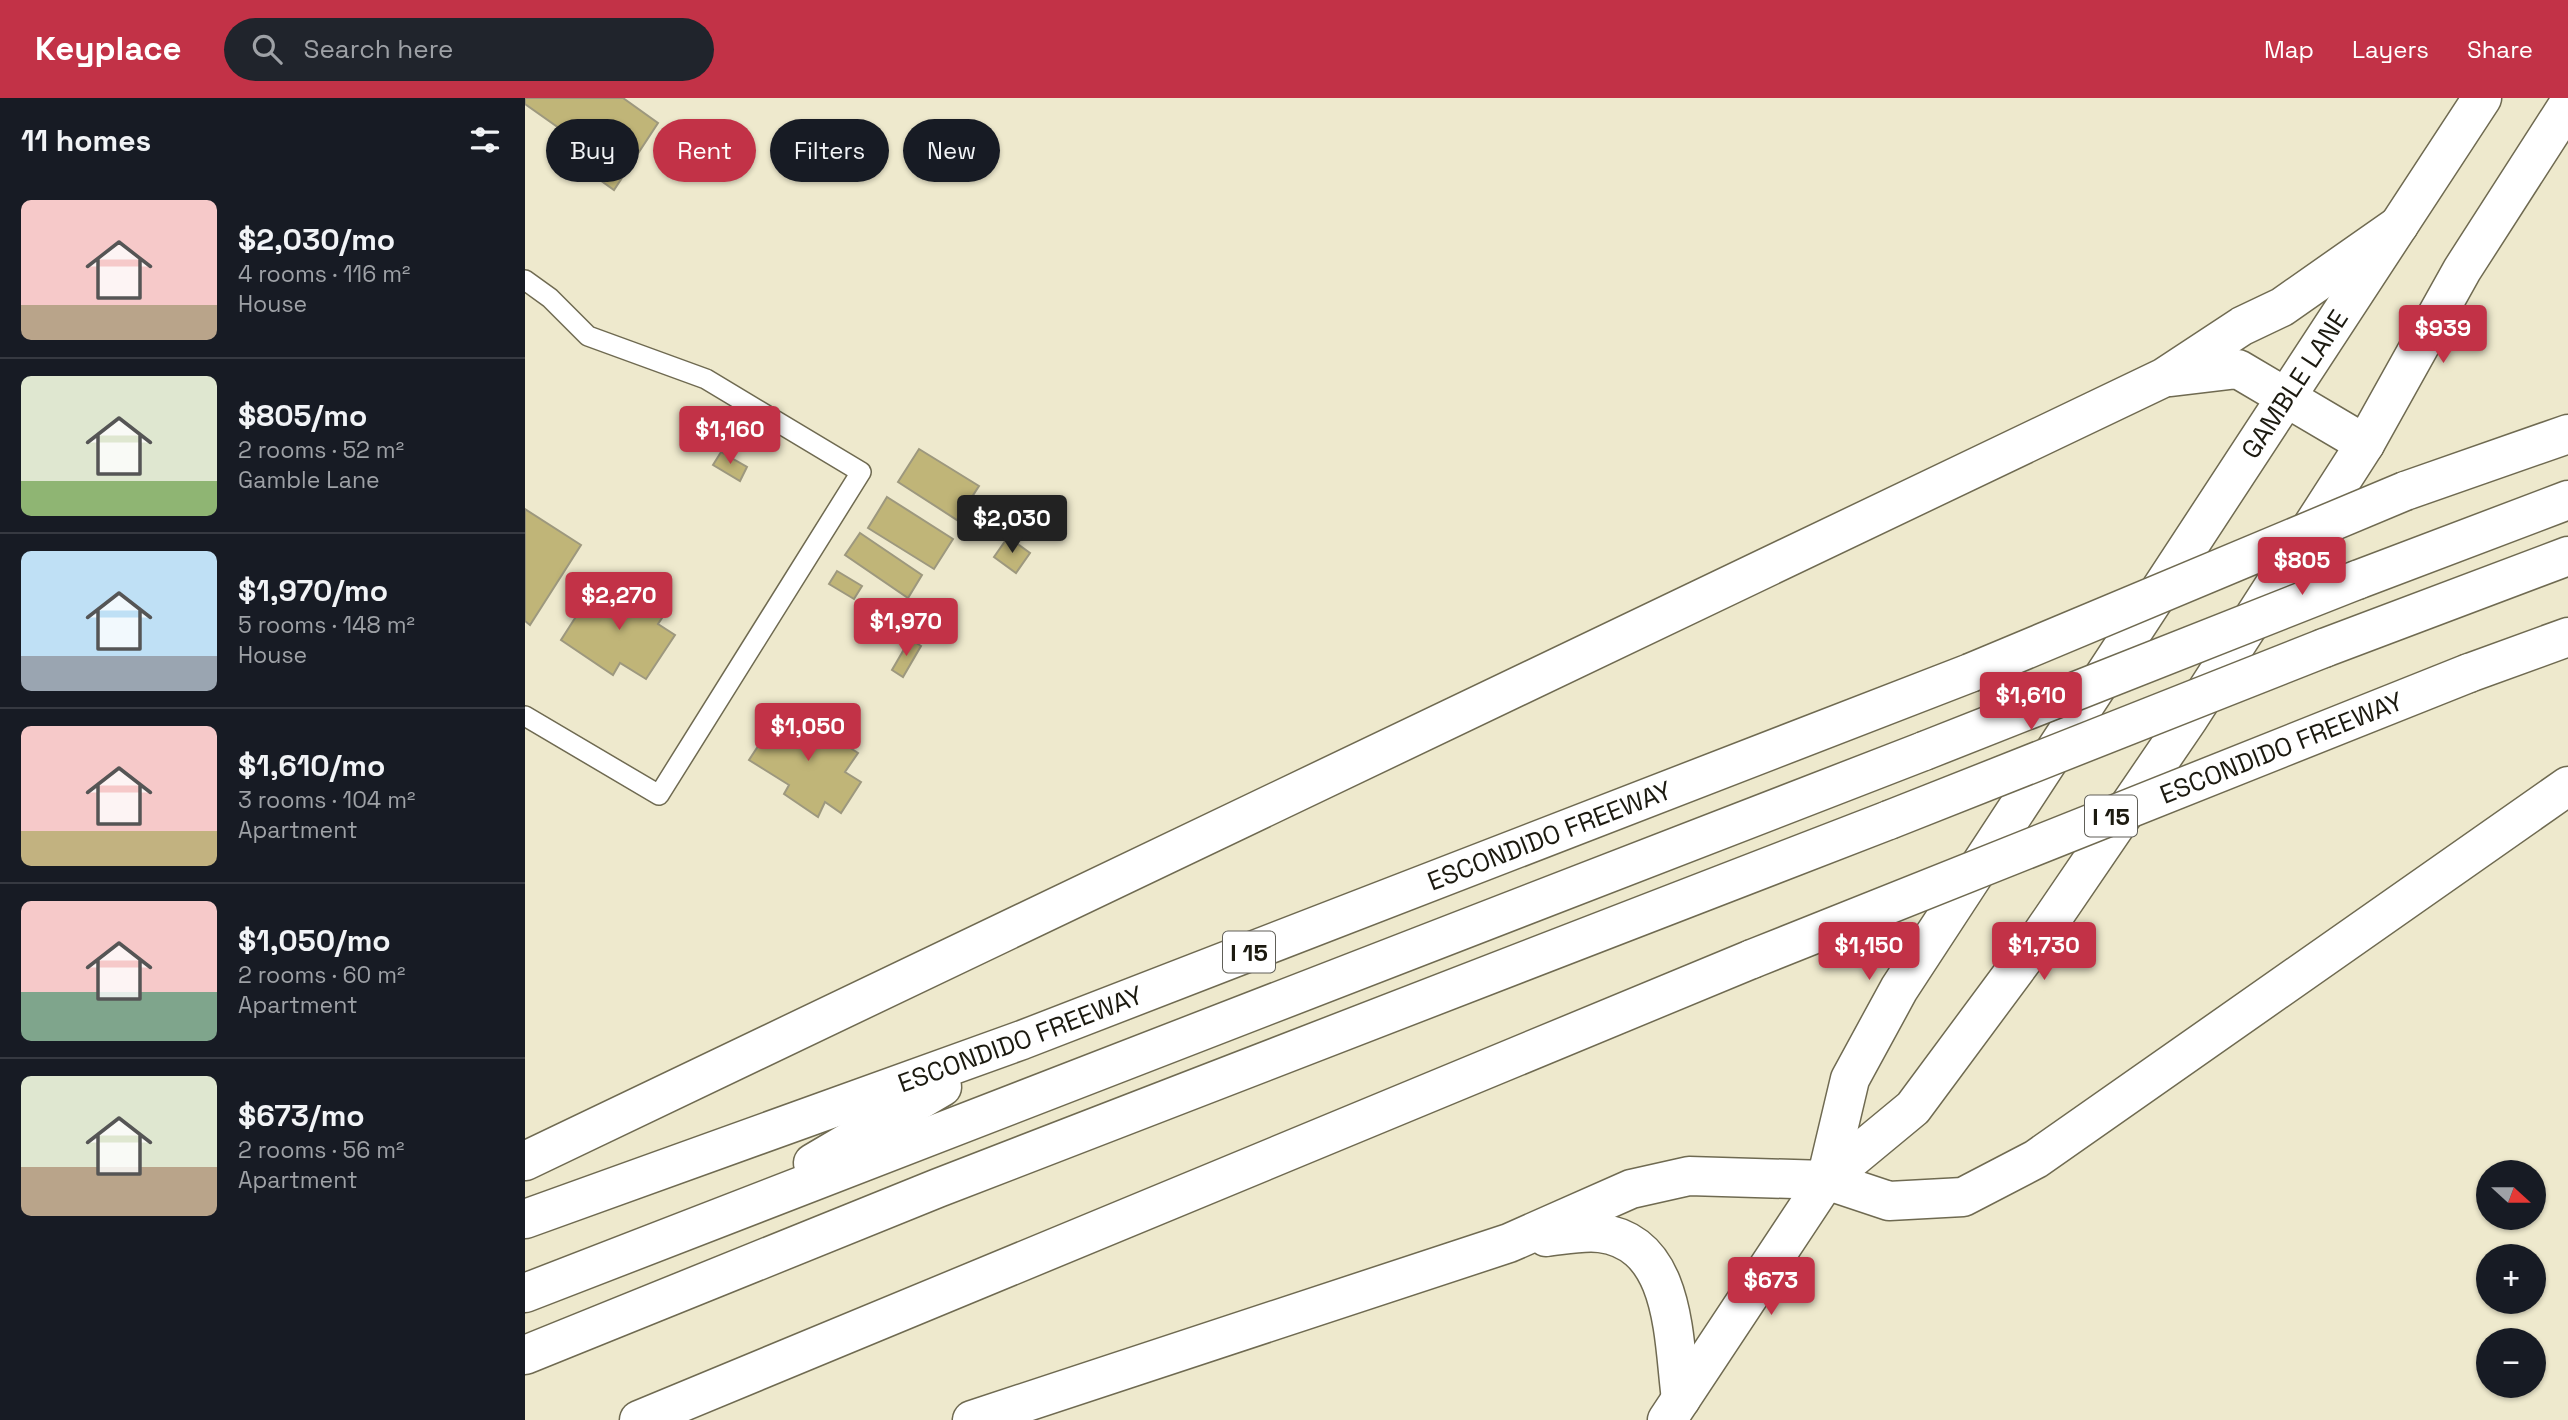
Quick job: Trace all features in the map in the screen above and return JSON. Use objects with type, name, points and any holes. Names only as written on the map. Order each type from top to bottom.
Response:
[{"type":"main road","name":"GAMBLE LANE","points":[[1826,1180],[1850,1079],[1899,989],[2482,98]]},
{"type":"main road","points":[[1674,1409],[1826,1180],[1913,1108],[2039,938],[2189,718],[2365,444],[2462,270],[2568,105]]},
{"type":"main road","points":[[525,1161],[2163,378],[2242,326],[2282,307],[2399,225]]},
{"type":"main road","points":[[2163,378],[2238,369],[2365,444]]},
{"type":"main road","name":"ESCONDIDO FREEWAY","points":[[525,1219],[1022,1040],[1970,673],[2405,491],[2568,434]]},
{"type":"main road","points":[[525,1293],[2568,500]]},
{"type":"main road","points":[[525,1355],[938,1188],[2568,556]]},
{"type":"main road","name":"ESCONDIDO FREEWAY","points":[[639,1420],[1752,959],[2568,636]]},
{"type":"main road","points":[[972,1420],[1509,1243],[1631,1189],[1689,1176],[1826,1180],[1889,1201],[1963,1197],[2036,1159],[2568,786]]},
{"type":"main road","points":[[716,1220],[1022,1040]]},
{"type":"main road","points":[[1509,1243],[1580,1233],[1600,1233],[1615,1237],[1641,1252],[1657,1271],[1668,1301],[1674,1409]]},
{"type":"lane","points":[[525,281],[550,298],[588,336],[706,379],[861,472],[659,795],[525,716]]},
{"type":"building","points":[[525,98],[623,98],[653,119],[653,131],[639,152],[639,119],[546,119],[525,104]]},
{"type":"building","points":[[603,182],[619,182],[614,190]]},
{"type":"building","points":[[919,449],[979,486],[957,520],[898,482]]},
{"type":"building","points":[[721,452],[747,467],[740,481],[713,465]]},
{"type":"building","points":[[887,497],[953,539],[934,569],[868,528]]},
{"type":"building","points":[[525,509],[581,545],[530,625],[525,621]]},
{"type":"building","points":[[860,533],[922,575],[908,598],[845,555]]},
{"type":"building","points":[[1008,537],[1030,553],[1016,573],[994,557]]},
{"type":"building","points":[[837,571],[862,586],[854,599],[829,584]]},
{"type":"building","points":[[612,582],[632,594],[625,604],[632,609],[641,596],[666,612],[658,624],[675,635],[646,679],[620,663],[613,675],[561,640],[595,587],[605,594]]},
{"type":"building","points":[[910,639],[921,646],[903,677],[892,670]]},
{"type":"building","points":[[785,705],[858,753],[845,772],[861,782],[841,813],[825,802],[818,817],[784,794],[789,785],[749,760]]}]
